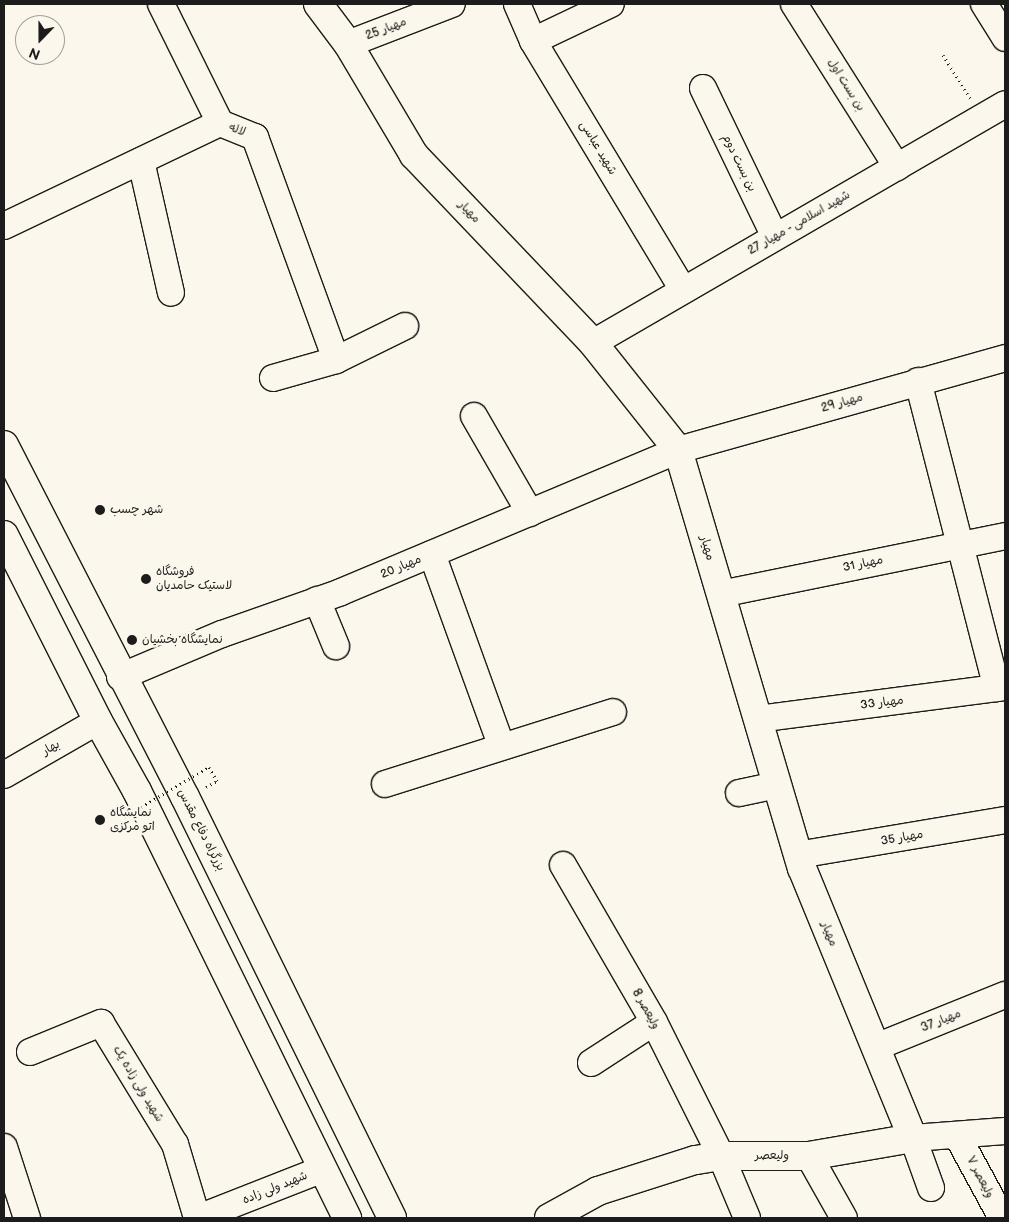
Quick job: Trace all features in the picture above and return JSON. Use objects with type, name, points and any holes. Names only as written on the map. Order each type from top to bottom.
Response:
[{"type":"main road","name":"مهیار","points":[[318,4],[348,44],[414,155],[593,343],[678,450],[798,855],[913,1138]]},
{"type":"main road","name":"بزرگراه دفاع مقدس","points":[[4,445],[120,677],[185,797],[392,1218]]},
{"type":"main road","points":[[4,535],[98,721],[137,791],[347,1218]]},
{"type":"main road","name":"ولیعصر","points":[[549,1218],[598,1191],[695,1160],[721,1156],[809,1156],[913,1138]]},
{"type":"street","points":[[161,4],[220,123]]},
{"type":"street","name":"مهیار 25","points":[[348,44],[452,4]]},
{"type":"street","name":"شهید عباسی","points":[[517,4],[533,40],[683,290]]},
{"type":"street","points":[[533,40],[611,4]]},
{"type":"street","name":"بن بست اول","points":[[794,4],[897,166]]},
{"type":"street","points":[[984,4],[1005,38]]},
{"type":"street","name":"بن بست دوم","points":[[703,88],[775,237]]},
{"type":"street","name":"شهید اسلامی - مهیار 27","points":[[593,343],[1005,104]]},
{"type":"street","name":"لاله","points":[[4,226],[220,123],[256,137],[336,360]]},
{"type":"street","points":[[141,161],[170,293]]},
{"type":"street","points":[[273,378],[336,360],[406,326]]},
{"type":"street","name":"مهیار 29","points":[[678,450],[1005,358]]},
{"type":"street","points":[[918,381],[1001,688]]},
{"type":"street","points":[[474,416],[530,513]]},
{"type":"street","name":"مهیار 20","points":[[120,677],[222,634],[317,600],[432,554],[678,450]]},
{"type":"street","name":"مهیار 31","points":[[721,594],[1005,536]]},
{"type":"street","points":[[432,554],[501,745]]},
{"type":"street","points":[[317,600],[336,646]]},
{"type":"street","name":"مهیار 33","points":[[758,719],[1001,688]]},
{"type":"street","points":[[386,784],[501,745],[613,712]]},
{"type":"street","name":"بهار","points":[[4,775],[98,721]]},
{"type":"street","points":[[739,793],[778,785]]},
{"type":"street","name":"مهیار 35","points":[[798,855],[1005,820]]},
{"type":"street","name":"ولیعصر 8","points":[[563,865],[654,1022],[721,1156],[747,1218]]},
{"type":"street","name":"مهیار 37","points":[[876,1047],[1005,995]]},
{"type":"street","points":[[590,1063],[654,1022]]},
{"type":"street","name":"شهید ولی زاده یک","points":[[30,1052],[101,1023],[175,1144],[197,1218]]},
{"type":"street","name":"ولیعصر","points":[[913,1138],[958,1137],[1005,1131]]},
{"type":"street","name":"ولیعصر ۷","points":[[958,1137],[1002,1218]]},
{"type":"street","name":"مهیار","points":[[913,1138],[931,1188]]},
{"type":"street","points":[[4,1147],[27,1218]]},
{"type":"street","points":[[809,1156],[844,1218]]},
{"type":"street","name":"شهید ولی زاده","points":[[197,1218],[323,1169]]},
{"type":"path","points":[[943,55],[982,117]]},
{"type":"path","points":[[124,817],[209,767],[217,781]]},
{"type":"place","name":"شهر چسب","points":[[100,510]]},
{"type":"place","name":"فروشگاه لاستیک حامدیان","points":[[146,579]]},
{"type":"place","name":"نمایشگاه بخشیان","points":[[132,640]]},
{"type":"place","name":"نمایشگاه اتو مرکزی","points":[[100,820]]}]
